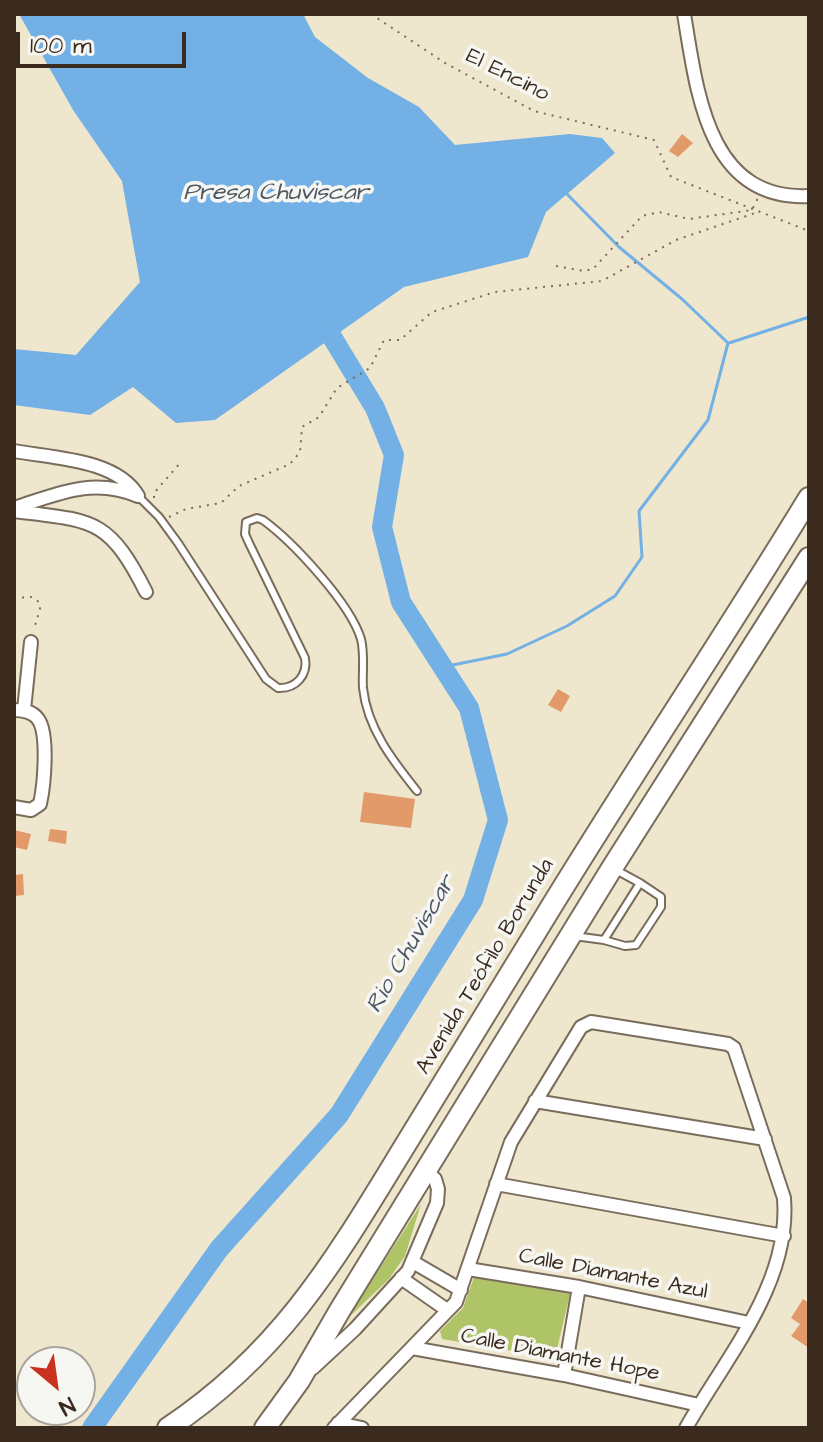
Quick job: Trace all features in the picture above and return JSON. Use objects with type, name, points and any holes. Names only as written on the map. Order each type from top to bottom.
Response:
[{"type":"main road","name":"Avenida Teófilo Borunda","points":[[168,1428],[188,1420],[247,1367],[280,1332],[332,1262],[617,800],[809,498]]},
{"type":"main road","points":[[265,1428],[299,1381],[612,868],[806,567],[775,553]]},
{"type":"main road","points":[[387,1175],[426,1171]]},
{"type":"street","points":[[684,14],[704,114],[722,153],[736,172],[763,190],[774,194],[809,196]]},
{"type":"street","points":[[14,451],[109,470],[125,478],[138,496]]},
{"type":"street","points":[[14,510],[74,489],[97,486],[119,488],[138,496]]},
{"type":"street","points":[[14,510],[86,521],[98,526],[112,538],[131,564],[146,592]]},
{"type":"street","points":[[14,807],[36,808],[41,797],[44,761],[42,727],[36,716],[19,710],[31,642]]},
{"type":"street","points":[[336,1426],[456,1302],[511,1142],[581,1027],[587,1023],[728,1044],[736,1053],[784,1198],[784,1236],[780,1256],[749,1323],[686,1428]]},
{"type":"street","points":[[535,1101],[765,1139]]},
{"type":"street","points":[[299,1381],[355,1329],[413,1262],[437,1203],[435,1179],[426,1171]]},
{"type":"street","points":[[496,1184],[784,1236]]},
{"type":"street","points":[[413,1262],[461,1290]]},
{"type":"street","name":"Calle Diamante Azul","points":[[468,1269],[579,1287],[749,1323]]},
{"type":"street","points":[[401,1278],[447,1310]]},
{"type":"street","points":[[564,1375],[579,1287]]},
{"type":"street","name":"Calle Diamante Hope","points":[[412,1348],[564,1375],[699,1405]]},
{"type":"street","points":[[336,1426],[362,1428]]},
{"type":"lane","points":[[138,496],[178,543],[210,597],[266,679],[278,688],[291,686],[302,678],[305,658],[249,543],[244,528],[246,522],[257,518],[263,520],[315,570],[343,605],[360,637],[364,657],[363,689],[375,730],[391,759],[417,791]]},
{"type":"lane","points":[[573,935],[625,946],[636,945],[661,907],[661,897],[612,868]]},
{"type":"lane","points":[[604,940],[640,883]]},
{"type":"path","name":"El Encino","points":[[371,14],[445,63],[534,111],[654,140],[671,177],[752,210]]},
{"type":"path","points":[[752,210],[763,190]]},
{"type":"path","points":[[556,266],[584,271],[593,269],[642,216],[659,212],[689,219],[752,210],[809,231]]},
{"type":"path","points":[[181,462],[154,493],[153,511],[171,517],[186,509],[221,503],[239,486],[290,464],[300,452],[302,427],[319,417],[337,388],[370,368],[384,340],[400,340],[432,312],[495,292],[602,281],[676,240],[758,212]]},
{"type":"path","points":[[14,598],[31,597],[39,602],[31,642]]},
{"type":"green space","points":[[421,1204],[405,1256],[389,1279],[348,1318]]},
{"type":"green space","points":[[476,1272],[571,1289],[555,1358],[442,1339],[440,1331],[463,1308]]},
{"type":"water","name":"Presa Chuviscar","points":[[19,14],[303,14],[315,37],[368,78],[419,107],[455,145],[570,134],[602,138],[615,153],[546,212],[528,257],[404,287],[215,420],[176,423],[133,387],[90,415],[14,405],[14,349],[76,355],[140,282],[122,181],[73,110]]},
{"type":"building","points":[[682,134],[693,143],[678,157],[669,151]]},
{"type":"building","points":[[558,689],[570,696],[561,712],[548,705]]},
{"type":"building","points":[[364,792],[415,799],[411,828],[360,822]]},
{"type":"building","points":[[50,829],[67,831],[66,844],[48,841]]},
{"type":"building","points":[[14,830],[31,834],[27,850],[14,847]]},
{"type":"building","points":[[23,874],[24,895],[14,896],[14,875]]},
{"type":"building","points":[[803,1299],[809,1303],[809,1348],[791,1336],[800,1324],[791,1318]]},
{"type":"waterway","points":[[443,667],[507,654],[567,626],[615,596],[642,557],[639,511],[708,420],[728,343],[682,299],[619,247],[567,194]]},
{"type":"waterway","name":"Rio Chuviscar","points":[[92,1428],[219,1249],[339,1115],[473,900],[498,820],[469,708],[401,602],[382,527],[394,455],[375,408],[332,337],[315,317]]},
{"type":"waterway","points":[[729,343],[809,317]]}]
